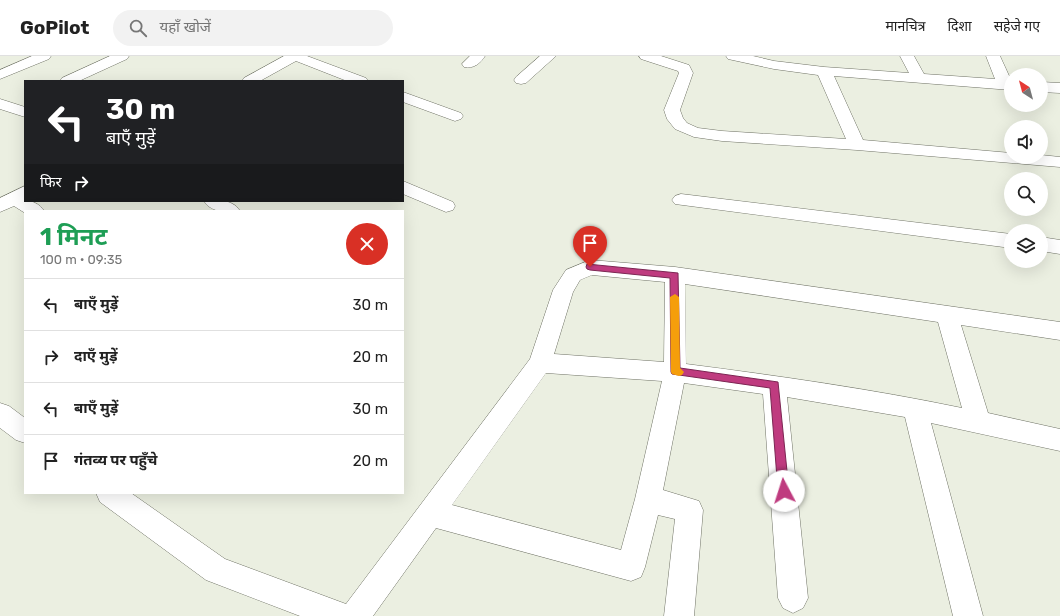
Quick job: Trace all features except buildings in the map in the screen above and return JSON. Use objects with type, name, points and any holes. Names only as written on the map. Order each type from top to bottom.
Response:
[{"type":"street","points":[[0,75],[44,56]]},
{"type":"street","points":[[69,80],[122,56]]},
{"type":"street","points":[[251,80],[295,56],[358,80]]},
{"type":"street","points":[[521,80],[549,56]]},
{"type":"street","points":[[646,56],[684,68],[686,72],[672,110],[675,119],[681,126],[694,132],[722,136],[857,145],[1060,162]]},
{"type":"street","points":[[734,56],[774,66],[1004,84]]},
{"type":"street","points":[[907,56],[919,78]]},
{"type":"street","points":[[992,56],[1004,77]]},
{"type":"street","points":[[824,71],[857,145]]},
{"type":"street","points":[[1048,87],[1060,88]]},
{"type":"street","points":[[404,96],[455,116]]},
{"type":"street","points":[[5,106],[24,100]]},
{"type":"street","points":[[5,106],[24,112]]},
{"type":"street","points":[[404,187],[446,206]]},
{"type":"street","points":[[13,199],[34,210]]},
{"type":"street","points":[[681,200],[1004,240]]},
{"type":"street","points":[[216,202],[229,210]]},
{"type":"street","points":[[1048,245],[1060,247]]},
{"type":"street","points":[[355,616],[540,363],[563,290],[573,275],[590,267],[675,275],[1060,331]]},
{"type":"street","points":[[430,513],[631,567],[648,499],[675,372],[675,275]]},
{"type":"street","points":[[947,314],[978,422]]},
{"type":"street","points":[[540,363],[675,372],[774,385],[889,403],[1060,440]]},
{"type":"street","points":[[774,385],[793,598]]},
{"type":"street","points":[[915,408],[968,616]]},
{"type":"street","points":[[0,414],[24,431]]},
{"type":"street","points":[[110,494],[216,570],[340,616]]},
{"type":"street","points":[[648,499],[690,510],[680,616]]},
{"type":"slow traffic","points":[[675,297],[675,372],[679,372]]},
{"type":"route","points":[[590,267],[675,275],[675,372],[774,385],[784,491]]}]
